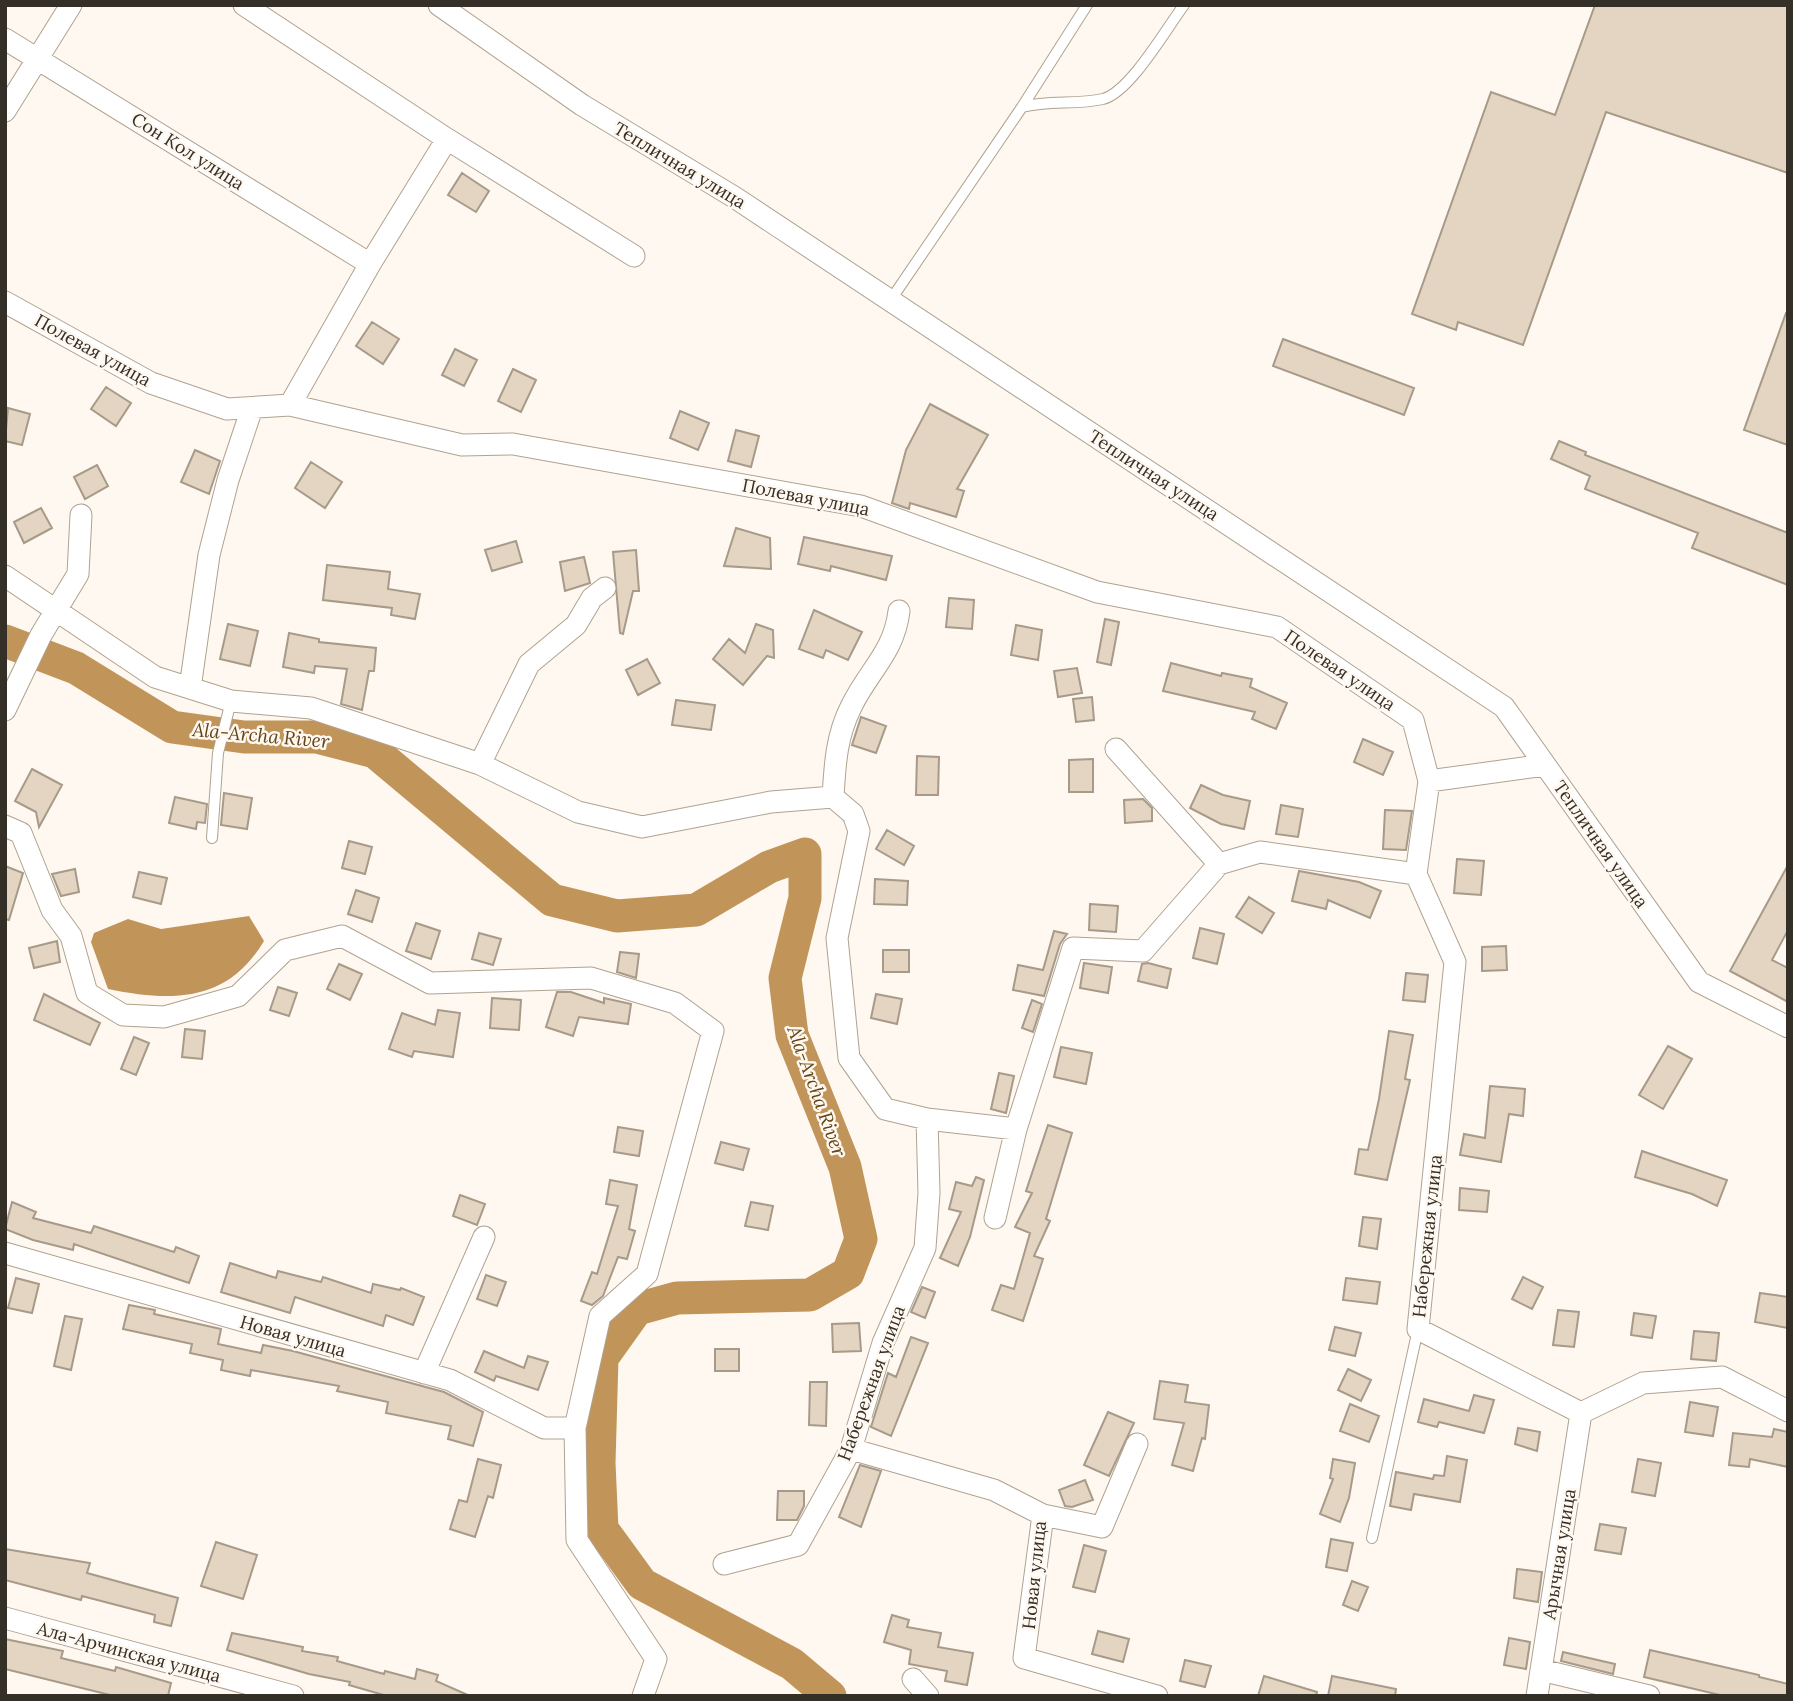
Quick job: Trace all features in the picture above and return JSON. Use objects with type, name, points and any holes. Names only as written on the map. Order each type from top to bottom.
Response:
[{"type":"street","points":[[5,111],[71,5]]},
{"type":"street","points":[[244,5],[447,139],[634,256]]},
{"type":"street","name":"Тепличная улица","points":[[439,5],[582,105],[734,197],[1504,707],[1699,982],[1788,1027]]},
{"type":"street","name":"Сон Кол улица","points":[[5,39],[370,264]]},
{"type":"street","points":[[290,405],[370,264],[447,139]]},
{"type":"street","name":"Полевая улица","points":[[5,302],[151,383],[227,409],[290,405],[462,445],[513,444],[861,506],[1097,592],[1277,627],[1413,720],[1429,782]]},
{"type":"street","points":[[190,688],[209,555],[252,408]]},
{"type":"street","points":[[5,710],[41,635],[78,574],[81,515]]},
{"type":"street","points":[[5,576],[155,677],[231,701],[311,708],[480,764],[578,812],[642,827],[771,802],[833,797],[853,814],[859,831],[836,938],[849,1058],[885,1109],[927,1119],[1016,1129]]},
{"type":"street","points":[[480,764],[529,664],[576,625],[592,597],[605,588]]},
{"type":"street","points":[[833,797],[836,746],[851,706],[896,635],[899,611]]},
{"type":"street","points":[[1116,748],[1219,864]]},
{"type":"street","points":[[995,1218],[1016,1129],[1073,948],[1143,951],[1219,864],[1260,852],[1416,874],[1429,782],[1545,765]]},
{"type":"street","points":[[5,826],[21,833],[52,910],[71,936],[87,993],[123,1014],[164,1017],[238,996],[285,950],[342,936],[430,983],[592,978],[675,1003],[713,1031],[647,1274],[600,1316],[575,1428],[577,1540],[656,1659],[643,1696]]},
{"type":"street","name":"Набережная улица","points":[[1416,874],[1455,962],[1418,1329],[1581,1413]]},
{"type":"street","name":"Набережная улица","points":[[724,1564],[798,1545],[851,1449],[883,1343],[925,1248],[929,1193],[927,1119]]},
{"type":"street","points":[[424,1373],[484,1237]]},
{"type":"street","name":"Новая улица","points":[[5,1253],[450,1380],[544,1428],[575,1428]]},
{"type":"street","points":[[1581,1413],[1643,1383],[1722,1377],[1788,1411]]},
{"type":"street","name":"Арычная улица","points":[[1537,1696],[1581,1413]]},
{"type":"street","points":[[1043,1515],[1102,1527],[1137,1444]]},
{"type":"street","name":"Новая улица","points":[[851,1449],[994,1490],[1043,1515],[1024,1658],[1157,1696]]},
{"type":"street","name":"Ала-Арчинская улица","points":[[5,1618],[293,1696]]},
{"type":"street","points":[[1541,1670],[1649,1696]]},
{"type":"street","points":[[913,1679],[928,1696]]},
{"type":"lane","points":[[890,301],[1022,107],[1087,5]]},
{"type":"lane","points":[[1022,107],[1046,101],[1089,102],[1120,92],[1184,5]]},
{"type":"lane","points":[[212,838],[218,753],[231,701]]},
{"type":"lane","points":[[1372,1538],[1418,1329]]},
{"type":"shaded area","points":[[249,916],[264,941],[233,976],[215,987],[196,993],[154,996],[108,989],[91,942],[94,933],[128,919],[161,929]]},
{"type":"building","points":[[1595,5],[1788,5],[1788,173],[1606,112],[1523,345],[1458,322],[1456,330],[1412,314],[1491,92],[1555,115]]},
{"type":"building","points":[[462,173],[489,191],[476,212],[448,195]]},
{"type":"building","points":[[1788,313],[1788,445],[1744,430]]},
{"type":"building","points":[[372,322],[399,339],[383,364],[356,346]]},
{"type":"building","points":[[1283,339],[1414,388],[1404,415],[1273,366]]},
{"type":"building","points":[[455,349],[477,360],[464,386],[442,375]]},
{"type":"building","points":[[513,369],[536,380],[521,412],[498,401]]},
{"type":"building","points":[[106,387],[131,403],[116,426],[91,409]]},
{"type":"building","points":[[930,404],[988,435],[957,489],[964,491],[956,517],[910,503],[909,509],[892,503],[906,450]]},
{"type":"building","points":[[8,408],[30,414],[22,445],[5,441]]},
{"type":"building","points":[[680,411],[709,423],[698,450],[670,438]]},
{"type":"building","points":[[736,430],[759,436],[751,467],[728,461]]},
{"type":"building","points":[[1559,441],[1586,452],[1585,455],[1788,533],[1788,585],[1692,548],[1698,533],[1585,489],[1590,476],[1551,459]]},
{"type":"building","points":[[195,450],[220,461],[209,494],[181,482]]},
{"type":"building","points":[[311,462],[342,482],[325,508],[295,488]]},
{"type":"building","points":[[97,465],[108,486],[85,499],[74,477]]},
{"type":"building","points":[[41,508],[52,528],[24,543],[14,522]]},
{"type":"building","points":[[736,528],[770,538],[771,569],[724,566]]},
{"type":"building","points":[[804,537],[892,556],[886,580],[831,566],[830,571],[798,564]]},
{"type":"building","points":[[516,541],[522,562],[492,571],[485,550]]},
{"type":"building","points":[[636,550],[639,591],[633,591],[623,634],[620,633],[613,552]]},
{"type":"building","points":[[584,557],[590,583],[565,591],[560,562]]},
{"type":"building","points":[[327,565],[390,572],[388,589],[420,594],[415,619],[391,615],[392,608],[323,600]]},
{"type":"building","points":[[949,598],[974,600],[972,629],[946,627]]},
{"type":"building","points":[[814,610],[862,632],[848,660],[826,650],[823,658],[799,649]]},
{"type":"building","points":[[1105,619],[1119,622],[1111,665],[1097,662]]},
{"type":"building","points":[[228,624],[258,631],[250,666],[220,659]]},
{"type":"building","points":[[756,624],[773,630],[774,658],[767,656],[743,685],[713,659],[729,639],[745,653]]},
{"type":"building","points":[[1016,625],[1042,630],[1038,660],[1011,655]]},
{"type":"building","points":[[289,633],[319,639],[319,642],[376,648],[374,671],[369,671],[362,710],[341,704],[347,669],[315,666],[314,673],[283,667]]},
{"type":"building","points":[[647,659],[660,683],[638,695],[626,670]]},
{"type":"building","points":[[1171,663],[1221,676],[1222,673],[1252,679],[1250,687],[1287,703],[1276,729],[1252,719],[1255,712],[1163,691]]},
{"type":"building","points":[[1077,668],[1082,693],[1058,697],[1054,671]]},
{"type":"building","points":[[1092,697],[1094,720],[1076,722],[1073,699]]},
{"type":"building","points":[[676,700],[715,705],[711,730],[672,725]]},
{"type":"building","points":[[861,717],[886,726],[876,753],[852,745]]},
{"type":"building","points":[[1363,739],[1393,752],[1383,775],[1354,762]]},
{"type":"building","points":[[917,756],[939,757],[938,795],[916,795]]},
{"type":"building","points":[[1093,759],[1093,792],[1069,792],[1069,760]]},
{"type":"building","points":[[32,769],[62,785],[39,827],[36,812],[15,801]]},
{"type":"building","points":[[1201,785],[1223,795],[1250,801],[1244,829],[1221,824],[1190,808]]},
{"type":"building","points":[[224,793],[252,798],[247,829],[221,825]]},
{"type":"building","points":[[175,797],[207,804],[205,823],[197,822],[196,829],[169,823]]},
{"type":"building","points":[[1143,799],[1152,808],[1152,821],[1125,823],[1124,800]]},
{"type":"building","points":[[1281,805],[1303,809],[1298,837],[1276,834]]},
{"type":"building","points":[[1385,810],[1412,811],[1406,850],[1383,849]]},
{"type":"building","points":[[887,830],[914,846],[904,865],[876,849]]},
{"type":"building","points":[[349,841],[372,847],[365,874],[342,868]]},
{"type":"building","points":[[1457,859],[1484,861],[1481,895],[1454,893]]},
{"type":"building","points":[[1788,865],[1788,930],[1772,960],[1788,968],[1788,1002],[1730,971]]},
{"type":"building","points":[[5,866],[23,873],[9,920],[5,919]]},
{"type":"building","points":[[75,869],[79,892],[61,896],[52,874]]},
{"type":"building","points":[[1299,871],[1359,882],[1381,891],[1370,918],[1328,900],[1326,909],[1292,901]]},
{"type":"building","points":[[139,872],[167,878],[161,904],[133,897]]},
{"type":"building","points":[[875,879],[908,881],[907,905],[874,904]]},
{"type":"building","points":[[356,890],[379,898],[372,922],[348,914]]},
{"type":"building","points":[[1249,897],[1274,913],[1262,933],[1236,917]]},
{"type":"building","points":[[1090,904],[1118,906],[1116,932],[1089,930]]},
{"type":"building","points":[[416,923],[440,931],[431,959],[406,951]]},
{"type":"building","points":[[1200,928],[1224,934],[1217,964],[1193,958]]},
{"type":"building","points":[[1054,931],[1067,934],[1060,944],[1044,996],[1013,990],[1018,965],[1043,970]]},
{"type":"building","points":[[479,933],[501,939],[493,965],[472,959]]},
{"type":"building","points":[[57,941],[60,962],[34,968],[29,948]]},
{"type":"building","points":[[1506,946],[1507,970],[1482,971],[1482,947]]},
{"type":"building","points":[[883,950],[909,950],[909,972],[883,972]]},
{"type":"building","points":[[620,952],[639,954],[636,978],[617,972]]},
{"type":"building","points":[[1084,963],[1112,967],[1108,993],[1080,988]]},
{"type":"building","points":[[339,964],[362,974],[350,1000],[327,989]]},
{"type":"building","points":[[1142,964],[1171,969],[1167,988],[1138,981]]},
{"type":"building","points":[[1406,973],[1428,975],[1425,1002],[1403,1000]]},
{"type":"building","points":[[278,987],[297,993],[289,1016],[270,1010]]},
{"type":"building","points":[[557,992],[571,992],[604,1003],[604,998],[631,1004],[628,1024],[579,1017],[573,1036],[546,1027]]},
{"type":"building","points":[[44,994],[100,1023],[90,1045],[34,1020]]},
{"type":"building","points":[[876,994],[902,999],[897,1024],[871,1018]]},
{"type":"building","points":[[492,998],[521,1000],[519,1030],[490,1028]]},
{"type":"building","points":[[1032,1000],[1042,1004],[1033,1032],[1022,1028]]},
{"type":"building","points":[[438,1010],[460,1013],[453,1057],[414,1051],[412,1057],[389,1049],[402,1013],[435,1025]]},
{"type":"building","points":[[185,1029],[205,1031],[202,1059],[182,1057]]},
{"type":"building","points":[[1389,1031],[1413,1035],[1405,1079],[1410,1080],[1387,1180],[1355,1174],[1359,1149],[1368,1150]]},
{"type":"building","points":[[134,1037],[149,1043],[136,1075],[121,1069]]},
{"type":"building","points":[[1668,1046],[1692,1059],[1663,1109],[1639,1095]]},
{"type":"building","points":[[1061,1047],[1092,1053],[1086,1084],[1054,1077]]},
{"type":"building","points":[[999,1073],[1014,1076],[1006,1113],[991,1109]]},
{"type":"building","points":[[1490,1086],[1525,1089],[1523,1116],[1509,1114],[1501,1162],[1460,1155],[1464,1134],[1485,1138]]},
{"type":"building","points":[[1048,1125],[1072,1133],[1046,1219],[1050,1221],[1034,1256],[1043,1259],[1023,1321],[992,1310],[1001,1285],[1014,1289],[1030,1233],[1015,1227],[1032,1193],[1026,1191]]},
{"type":"building","points":[[618,1127],[643,1131],[639,1156],[614,1152]]},
{"type":"building","points":[[721,1142],[749,1149],[743,1170],[715,1163]]},
{"type":"building","points":[[1642,1151],[1727,1180],[1717,1206],[1692,1194],[1635,1177]]},
{"type":"building","points":[[976,1177],[984,1180],[970,1237],[958,1266],[940,1258],[961,1212],[949,1209],[956,1182],[972,1186]]},
{"type":"building","points":[[610,1180],[637,1185],[629,1229],[635,1231],[627,1259],[618,1257],[603,1296],[592,1305],[581,1301],[592,1272],[597,1274],[618,1206],[606,1204]]},
{"type":"building","points":[[1460,1188],[1489,1191],[1487,1212],[1459,1210]]},
{"type":"building","points":[[460,1195],[485,1204],[477,1225],[453,1216]]},
{"type":"building","points":[[12,1202],[36,1212],[33,1218],[91,1233],[94,1226],[174,1252],[176,1247],[199,1256],[189,1283],[74,1244],[73,1250],[33,1240],[5,1229]]},
{"type":"building","points":[[751,1202],[773,1206],[768,1230],[745,1226]]},
{"type":"building","points":[[1363,1217],[1381,1219],[1377,1249],[1359,1246]]},
{"type":"building","points":[[230,1263],[276,1278],[278,1271],[321,1282],[323,1277],[371,1293],[373,1284],[400,1290],[401,1288],[424,1297],[413,1325],[386,1315],[383,1326],[295,1297],[290,1313],[221,1292]]},
{"type":"building","points":[[486,1275],[506,1282],[497,1306],[477,1299]]},
{"type":"building","points":[[1523,1277],[1543,1287],[1532,1309],[1512,1299]]},
{"type":"building","points":[[16,1278],[39,1284],[32,1313],[8,1308]]},
{"type":"building","points":[[1346,1278],[1380,1282],[1377,1304],[1343,1300]]},
{"type":"building","points":[[922,1287],[935,1292],[925,1318],[911,1312]]},
{"type":"building","points":[[1760,1293],[1788,1297],[1788,1328],[1755,1322]]},
{"type":"building","points":[[129,1305],[155,1310],[154,1314],[221,1329],[218,1344],[261,1353],[263,1345],[293,1351],[444,1392],[483,1412],[473,1446],[448,1439],[451,1426],[386,1413],[388,1402],[337,1391],[339,1386],[251,1370],[250,1376],[221,1370],[223,1360],[190,1353],[192,1344],[123,1329]]},
{"type":"building","points":[[1558,1310],[1579,1312],[1574,1347],[1553,1345]]},
{"type":"building","points":[[1634,1313],[1656,1316],[1652,1338],[1631,1335]]},
{"type":"building","points":[[65,1316],[82,1319],[71,1370],[54,1366]]},
{"type":"building","points":[[859,1323],[861,1351],[833,1352],[832,1324]]},
{"type":"building","points":[[1335,1327],[1361,1333],[1355,1356],[1329,1350]]},
{"type":"building","points":[[1694,1331],[1719,1333],[1716,1361],[1691,1359]]},
{"type":"building","points":[[911,1337],[928,1343],[891,1436],[871,1427],[888,1373],[896,1377]]},
{"type":"building","points":[[715,1349],[739,1349],[739,1371],[715,1371]]},
{"type":"building","points":[[484,1351],[524,1368],[528,1356],[548,1362],[538,1390],[496,1376],[494,1381],[475,1372]]},
{"type":"building","points":[[1348,1369],[1371,1380],[1361,1401],[1338,1390]]},
{"type":"building","points":[[1160,1381],[1188,1385],[1185,1402],[1209,1405],[1205,1439],[1202,1438],[1193,1471],[1172,1465],[1184,1423],[1154,1419]]},
{"type":"building","points":[[810,1382],[827,1382],[826,1426],[809,1425]]},
{"type":"building","points":[[1474,1395],[1494,1400],[1484,1433],[1439,1422],[1437,1427],[1418,1422],[1424,1399],[1469,1411]]},
{"type":"building","points":[[1690,1402],[1718,1407],[1713,1436],[1685,1432]]},
{"type":"building","points":[[1350,1404],[1379,1416],[1369,1442],[1340,1431]]},
{"type":"building","points":[[1108,1412],[1134,1423],[1109,1476],[1084,1465]]},
{"type":"building","points":[[1518,1428],[1540,1432],[1537,1451],[1515,1444]]},
{"type":"building","points":[[1774,1429],[1788,1432],[1788,1467],[1750,1459],[1749,1467],[1729,1465],[1733,1433],[1772,1437]]},
{"type":"building","points":[[1447,1456],[1467,1460],[1460,1502],[1414,1494],[1411,1510],[1390,1506],[1396,1472],[1433,1479],[1434,1475],[1444,1476]]},
{"type":"building","points":[[478,1459],[501,1465],[493,1498],[488,1496],[475,1537],[450,1529],[459,1500],[467,1502]]},
{"type":"building","points":[[1333,1459],[1355,1463],[1349,1498],[1340,1522],[1320,1514],[1333,1479],[1330,1478]]},
{"type":"building","points":[[1638,1459],[1661,1463],[1655,1496],[1632,1492]]},
{"type":"building","points":[[860,1465],[881,1471],[861,1527],[839,1517]]},
{"type":"building","points":[[1085,1480],[1093,1500],[1072,1507],[1065,1506],[1059,1490]]},
{"type":"building","points":[[778,1491],[804,1491],[804,1506],[797,1520],[777,1520]]},
{"type":"building","points":[[1600,1524],[1626,1528],[1621,1554],[1595,1550]]},
{"type":"building","points":[[1331,1539],[1353,1543],[1347,1571],[1326,1567]]},
{"type":"building","points":[[216,1542],[257,1555],[243,1599],[201,1586]]},
{"type":"building","points":[[1084,1545],[1106,1551],[1095,1592],[1073,1587]]},
{"type":"building","points":[[5,1549],[90,1563],[87,1573],[178,1598],[171,1626],[154,1622],[155,1615],[82,1596],[81,1600],[5,1580]]},
{"type":"building","points":[[1517,1569],[1542,1572],[1538,1602],[1514,1598]]},
{"type":"building","points":[[1352,1581],[1368,1587],[1358,1611],[1343,1605]]},
{"type":"building","points":[[892,1615],[909,1620],[907,1627],[941,1633],[938,1647],[973,1653],[967,1685],[945,1681],[947,1671],[909,1664],[911,1650],[884,1642]]},
{"type":"building","points":[[1098,1631],[1129,1639],[1123,1662],[1092,1654]]},
{"type":"building","points":[[232,1633],[303,1647],[302,1651],[338,1657],[337,1661],[384,1674],[385,1671],[415,1679],[417,1669],[438,1675],[436,1681],[470,1696],[387,1696],[349,1685],[350,1682],[309,1674],[227,1650]]},
{"type":"building","points":[[1509,1638],[1530,1642],[1526,1669],[1504,1665]]},
{"type":"building","points":[[5,1639],[63,1651],[61,1658],[115,1671],[116,1667],[171,1683],[168,1696],[114,1696],[5,1669]]},
{"type":"building","points":[[1650,1650],[1788,1684],[1788,1696],[1724,1696],[1644,1677]]},
{"type":"building","points":[[1563,1652],[1615,1664],[1613,1674],[1561,1661]]},
{"type":"building","points":[[1185,1660],[1211,1666],[1205,1687],[1180,1681]]},
{"type":"building","points":[[1264,1676],[1317,1692],[1316,1696],[1258,1696]]},
{"type":"building","points":[[1332,1676],[1396,1689],[1395,1696],[1328,1696]]},
{"type":"waterway","name":"Ala-Archa River","points":[[5,641],[76,668],[172,727],[244,737],[317,737],[375,752],[552,900],[617,916],[696,910],[769,867],[805,854],[805,898],[785,978],[792,1035],[845,1167],[861,1239],[848,1273],[810,1295],[677,1298],[637,1309],[602,1358],[599,1463],[602,1529],[642,1584],[792,1664],[830,1696]]}]
